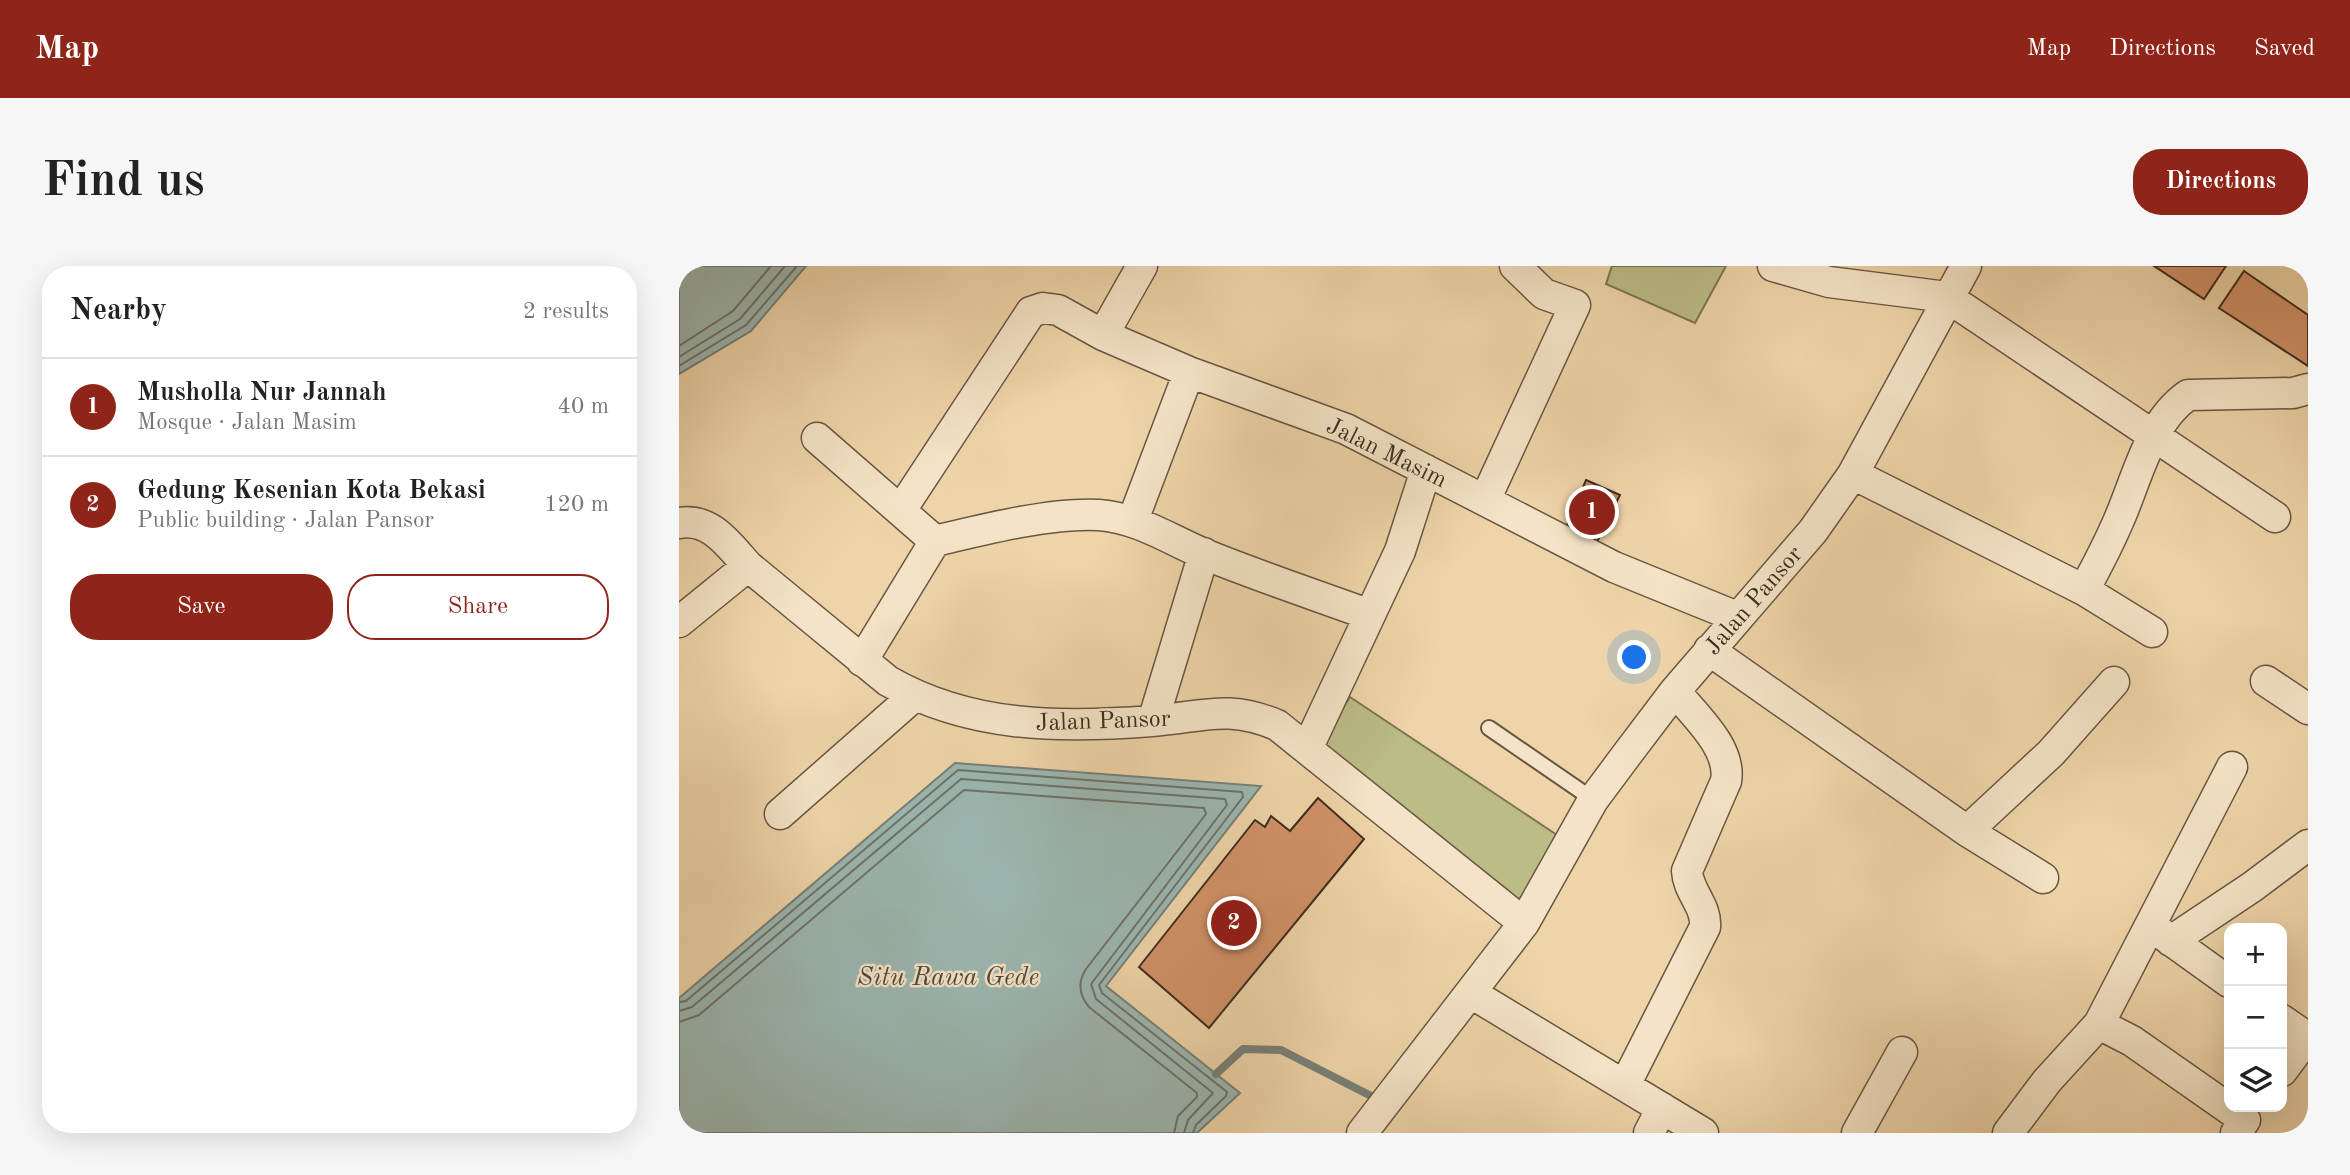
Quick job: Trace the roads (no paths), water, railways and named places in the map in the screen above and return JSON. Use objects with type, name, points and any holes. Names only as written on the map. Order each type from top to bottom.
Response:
[{"type":"street","points":[[1103,335],[1142,266]]},
{"type":"street","points":[[1485,500],[1575,305],[1544,293],[1515,266]]},
{"type":"street","points":[[1773,266],[1829,282],[1947,297],[2275,517]]},
{"type":"street","name":"Jalan Pansor","points":[[1362,1133],[1524,923],[1591,798],[1709,650],[1813,531],[1853,474],[1966,266]]},
{"type":"street","name":"Jalan Masim","points":[[901,510],[1031,312],[1043,308],[1058,310],[1103,335],[1189,372],[1346,429],[1614,567],[1737,618]]},
{"type":"street","points":[[1133,520],[1189,372]]},
{"type":"street","points":[[2084,590],[2119,521],[2153,436],[2179,402],[2188,395],[2293,393],[2308,389]]},
{"type":"street","points":[[817,438],[935,541]]},
{"type":"street","points":[[1307,749],[1399,551],[1426,470]]},
{"type":"street","points":[[1853,474],[2084,590],[2152,632]]},
{"type":"street","points":[[862,661],[935,541],[993,527],[1077,516],[1098,515],[1133,520],[1203,553],[1370,615]]},
{"type":"street","name":"Jalan Pansor","points":[[679,523],[700,523],[721,535],[747,566],[862,661],[914,696],[970,715],[1045,725],[1153,721],[1228,711],[1256,716],[1277,725],[1524,923]]},
{"type":"street","points":[[1153,721],[1203,553]]},
{"type":"street","points":[[679,622],[747,566]]},
{"type":"street","points":[[1709,650],[1967,831],[2043,878]]},
{"type":"street","points":[[2266,681],[2308,709]]},
{"type":"street","points":[[1967,831],[2051,753],[2114,682]]},
{"type":"street","points":[[1625,1085],[1705,928],[1703,910],[1688,880],[1687,872],[1726,781],[1728,769],[1723,753],[1675,691]]},
{"type":"street","points":[[780,814],[914,696]]},
{"type":"street","points":[[2008,1133],[2047,1081],[2099,1024],[2161,933],[2232,767]]},
{"type":"street","points":[[2161,933],[2252,887],[2308,845]]},
{"type":"street","points":[[2161,933],[2224,978]]},
{"type":"street","points":[[1471,993],[1625,1085],[1656,1120],[1703,1133]]},
{"type":"street","points":[[2287,1023],[2308,1037],[2287,1064]]},
{"type":"street","points":[[2099,1024],[2132,1041],[2246,1120]]},
{"type":"street","points":[[1857,1133],[1902,1052]]},
{"type":"lane","points":[[1489,729],[1591,798]]},
{"type":"water","points":[[679,266],[806,266],[751,331],[679,374]]},
{"type":"water","name":"Situ Rawa Gede","points":[[955,763],[1261,786],[1106,986],[1240,1093],[1197,1133],[679,1133],[679,998]]},
{"type":"waterway","points":[[1216,1074],[1243,1049],[1281,1050],[1379,1100]]},
{"type":"place","name":"Musholla Nur Jannah","points":[[1592,512]]},
{"type":"place","name":"Gedung Kesenian Kota Bekasi","points":[[1234,923]]}]
